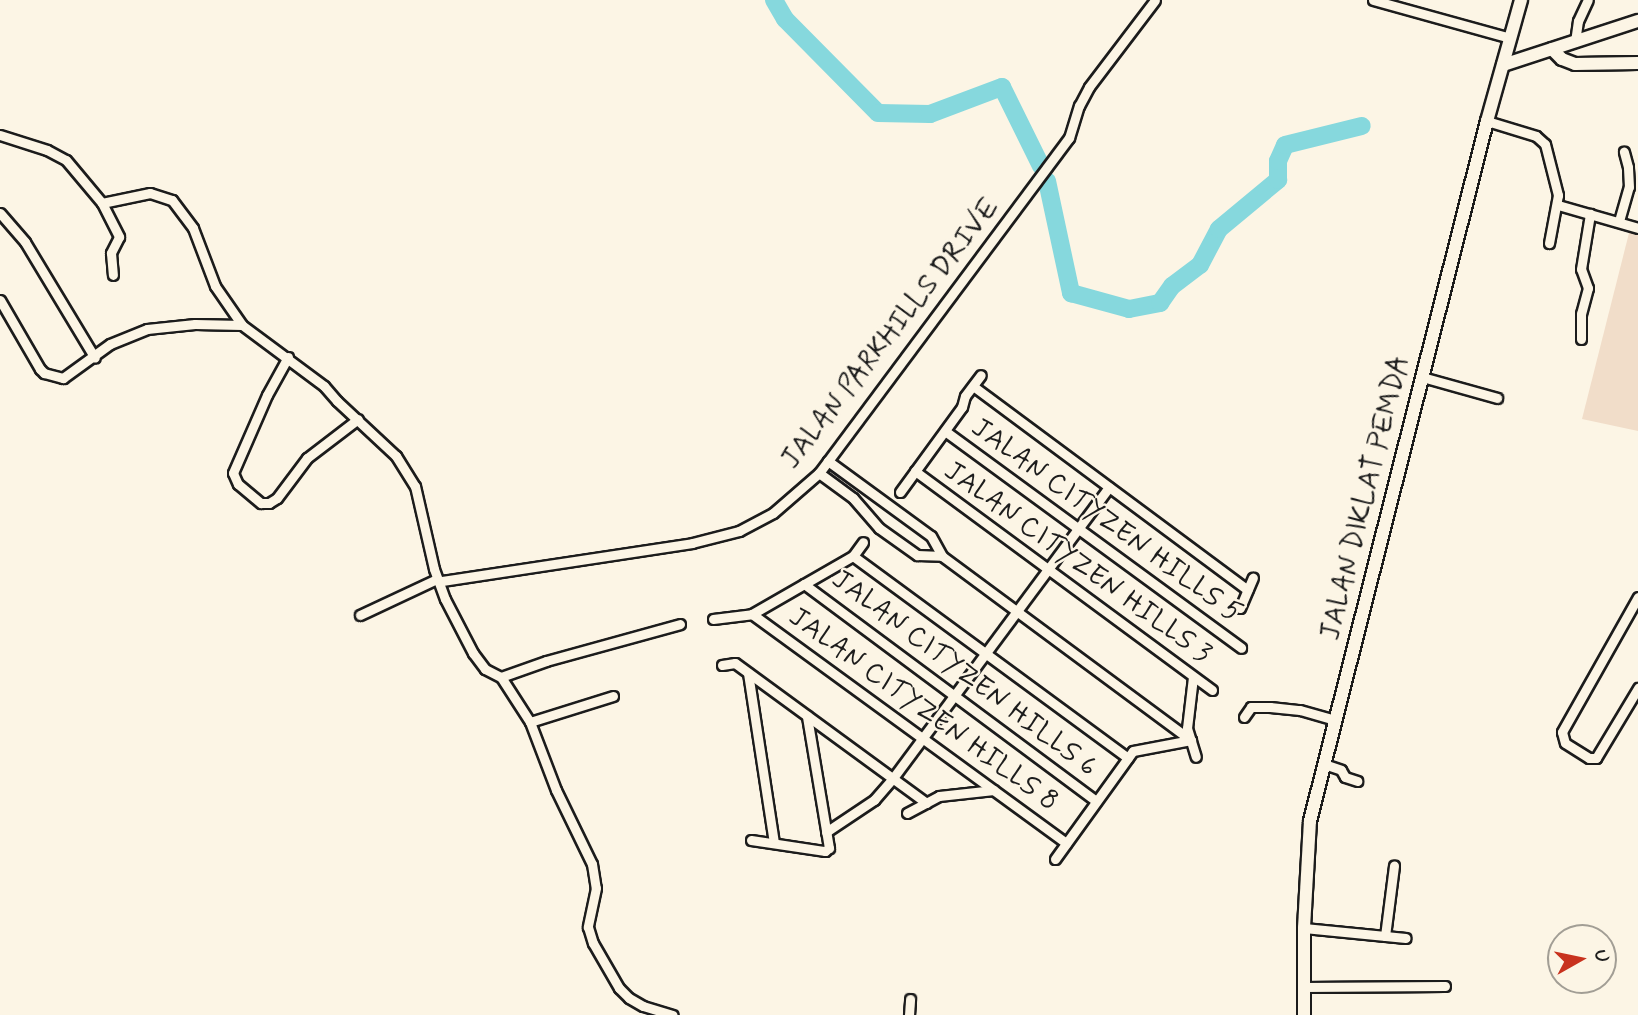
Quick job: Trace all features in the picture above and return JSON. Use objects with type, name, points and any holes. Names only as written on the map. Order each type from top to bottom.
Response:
[{"type":"street","name":"JALAN PARKHILLS DRIVE","points":[[360,615],[440,580],[692,543],[739,531],[773,513],[819,473],[1069,138],[1079,106],[1089,88],[1155,0]]},
{"type":"street","points":[[1373,0],[1510,37]]},
{"type":"street","name":"JALAN DIKLAT PEMDA","points":[[1304,1015],[1304,929],[1310,821],[1487,121],[1521,0]]},
{"type":"street","points":[[1575,42],[1578,21],[1588,0]]},
{"type":"street","points":[[1503,65],[1638,21]]},
{"type":"street","points":[[1552,49],[1562,59],[1575,64],[1638,63]]},
{"type":"street","points":[[1487,121],[1541,139],[1552,162],[1558,205],[1549,243]]},
{"type":"street","points":[[0,135],[47,150],[66,160],[102,203],[119,237],[110,260],[113,275]]},
{"type":"street","points":[[1619,221],[1627,200],[1633,168],[1623,152]]},
{"type":"street","points":[[102,203],[150,193],[172,200],[193,228],[215,286],[242,325],[288,357],[358,419],[396,456],[409,473],[423,512],[440,580],[473,653],[485,669],[501,677],[530,722],[541,743],[556,790],[592,864],[596,888],[588,926],[593,943],[619,988],[629,998],[643,1006],[673,1015]]},
{"type":"street","points":[[1558,205],[1638,228]]},
{"type":"street","points":[[0,213],[25,242],[95,358]]},
{"type":"street","points":[[1580,338],[1581,314],[1588,288],[1581,269],[1590,214]]},
{"type":"street","points":[[0,300],[44,373],[63,378],[95,358],[110,344],[147,329],[195,324],[242,325]]},
{"type":"street","points":[[288,357],[267,395],[233,473],[238,484],[261,503],[269,503],[277,498],[307,458],[358,419]]},
{"type":"street","points":[[900,492],[962,407],[981,375]]},
{"type":"street","points":[[1422,377],[1497,398]]},
{"type":"street","points":[[973,386],[1248,590]]},
{"type":"street","name":"JALAN CITYZEN HILLS 5","points":[[945,431],[1241,648]]},
{"type":"street","points":[[828,461],[931,536],[942,556],[1191,740]]},
{"type":"street","name":"JALAN CITYZEN HILLS 3","points":[[915,471],[1212,690]]},
{"type":"street","points":[[819,473],[853,498],[879,528],[917,555],[942,556]]},
{"type":"street","points":[[826,832],[874,800],[893,778],[1109,486]]},
{"type":"street","points":[[713,619],[752,614],[853,556],[863,542]]},
{"type":"street","points":[[853,556],[1128,758]]},
{"type":"street","points":[[1240,608],[1253,578]]},
{"type":"street","name":"JALAN CITYZEN HILLS 6","points":[[804,584],[1096,801]]},
{"type":"street","points":[[1638,597],[1562,732],[1565,743],[1589,758],[1596,758],[1638,688]]},
{"type":"street","name":"JALAN CITYZEN HILLS 8","points":[[752,614],[1066,843]]},
{"type":"street","points":[[501,677],[547,661],[680,624]]},
{"type":"street","points":[[722,665],[735,663],[926,803]]},
{"type":"street","points":[[748,673],[774,842]]},
{"type":"street","points":[[1193,677],[1187,728],[1196,757]]},
{"type":"street","points":[[530,722],[613,695]]},
{"type":"street","points":[[1244,717],[1251,707],[1270,707],[1300,710],[1336,720]]},
{"type":"street","points":[[751,841],[825,851],[829,848],[807,716]]},
{"type":"street","points":[[1055,859],[1133,751],[1191,740]]},
{"type":"street","points":[[1324,764],[1357,781]]},
{"type":"street","points":[[907,813],[939,796],[994,790]]},
{"type":"street","points":[[1385,936],[1394,866]]},
{"type":"street","points":[[1304,929],[1406,938]]},
{"type":"street","points":[[1304,987],[1445,986]]},
{"type":"street","points":[[909,1015],[910,999]]},
{"type":"shaded area","points":[[1629,233],[1638,233],[1638,431],[1582,419]]},
{"type":"waterway","points":[[774,0],[785,19],[878,113],[930,114],[1002,87],[1041,166]]},
{"type":"waterway","points":[[1047,181],[1071,293],[1129,309],[1160,303],[1172,286],[1200,265],[1219,229],[1278,180],[1278,161],[1285,145],[1362,126]]}]
